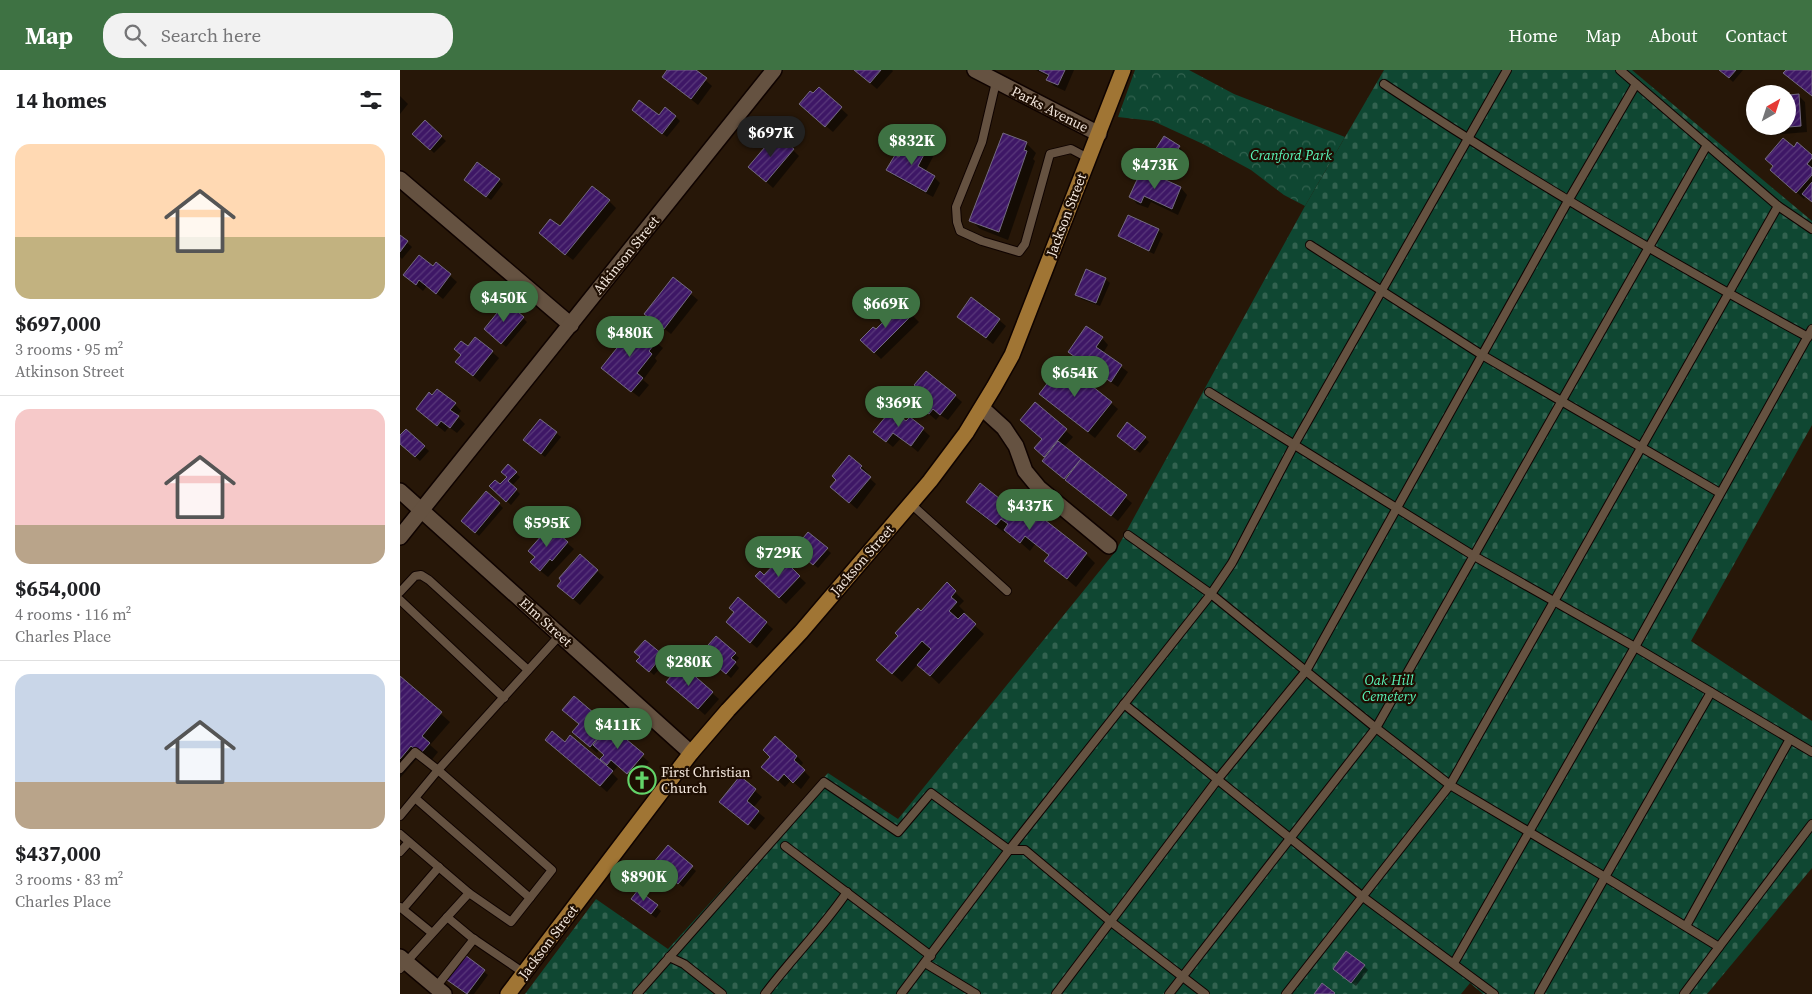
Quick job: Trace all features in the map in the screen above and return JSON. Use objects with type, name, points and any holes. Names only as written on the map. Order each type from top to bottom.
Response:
[{"type":"main road","name":"Jackson Street","points":[[508,994],[691,753],[728,710],[801,632],[911,504],[948,457],[982,408],[1012,355],[1123,70]]},
{"type":"street","name":"Atkinson Street","points":[[400,537],[423,511],[774,70]]},
{"type":"street","name":"Parks Avenue","points":[[975,70],[1099,134]]},
{"type":"street","points":[[400,179],[571,325]]},
{"type":"street","points":[[982,408],[1004,428],[1016,446],[1025,471],[1039,488],[1109,546]]},
{"type":"street","name":"Elm Street","points":[[400,491],[691,753]]},
{"type":"street","points":[[402,962],[440,990]]},
{"type":"lane","points":[[901,994],[1009,850],[1211,594],[1232,563],[1294,445],[1507,70]]},
{"type":"lane","points":[[1620,70],[1778,206],[1812,229]]},
{"type":"lane","points":[[996,82],[982,142],[956,207],[960,231],[982,241],[1019,252],[1025,244],[1050,154],[1071,149],[1088,158]]},
{"type":"lane","points":[[1384,84],[1468,140],[1568,201],[1727,293],[1808,337]]},
{"type":"lane","points":[[1056,994],[1218,779],[1306,671],[1568,201],[1636,84]]},
{"type":"lane","points":[[1169,994],[1376,728],[1707,145]]},
{"type":"lane","points":[[1286,994],[1450,785],[1778,206]]},
{"type":"lane","points":[[1310,245],[1482,355],[1720,493]]},
{"type":"lane","points":[[1454,963],[1635,647],[1812,329]]},
{"type":"lane","points":[[1209,392],[1474,556],[1635,647],[1812,752]]},
{"type":"lane","points":[[911,504],[1007,590]]},
{"type":"lane","points":[[1128,535],[1211,594],[1376,728],[1450,785],[1719,947]]},
{"type":"lane","points":[[400,592],[415,576],[421,576],[429,580],[528,670]]},
{"type":"lane","points":[[400,600],[504,698]]},
{"type":"lane","points":[[400,816],[438,770],[560,635]]},
{"type":"lane","points":[[1539,994],[1710,692]]},
{"type":"lane","points":[[1124,704],[1292,837],[1363,897],[1494,994]]},
{"type":"lane","points":[[1686,926],[1790,739]]},
{"type":"lane","points":[[400,769],[415,752],[552,870],[511,922],[469,893],[400,834]]},
{"type":"lane","points":[[636,994],[824,782],[898,832],[931,793],[1009,850],[1025,850],[1110,921],[1205,994]]},
{"type":"lane","points":[[415,798],[530,898]]},
{"type":"lane","points":[[1684,994],[1812,824]]},
{"type":"lane","points":[[400,852],[409,842]]},
{"type":"lane","points":[[785,846],[931,956]]},
{"type":"lane","points":[[432,934],[401,908],[439,867]]},
{"type":"lane","points":[[765,994],[780,972],[794,960],[832,914],[847,892]]},
{"type":"lane","points":[[402,962],[432,934],[469,893]]},
{"type":"lane","points":[[447,917],[474,939],[524,973]]},
{"type":"lane","points":[[440,990],[474,939]]},
{"type":"lane","points":[[669,958],[684,964],[722,994]]},
{"type":"lane","points":[[925,963],[976,994]]},
{"type":"green space","name":"Cranford Park","points":[[1135,70],[1189,70],[1234,94],[1345,137],[1305,206],[1284,195],[1251,170],[1203,144],[1153,121],[1118,117]]},
{"type":"green space","name":"Oak Hill Cemetery","points":[[1384,70],[1632,70],[1812,221],[1812,425],[1691,641],[1812,721],[1812,868],[1707,994],[1483,994],[1470,983],[1461,994],[525,994],[596,899],[668,949],[828,773],[898,819],[1115,552],[1305,206]]},
{"type":"building","points":[[667,70],[696,70],[707,78],[691,99],[662,77]]},
{"type":"building","points":[[854,70],[881,70],[870,83]]},
{"type":"building","points":[[1039,70],[1065,70],[1058,85],[1046,80],[1049,75]]},
{"type":"building","points":[[1719,70],[1736,70],[1729,78]]},
{"type":"building","points":[[1786,70],[1812,70],[1812,96],[1783,73]]},
{"type":"building","points":[[819,87],[842,107],[825,127],[799,104],[810,91],[813,93]]},
{"type":"building","points":[[1796,94],[1799,94],[1801,126],[1796,126]]},
{"type":"building","points":[[639,100],[659,115],[665,107],[676,116],[662,134],[632,110]]},
{"type":"building","points":[[425,120],[442,136],[430,150],[412,134]]},
{"type":"building","points":[[1003,133],[1027,142],[1024,150],[1027,151],[999,232],[969,221]]},
{"type":"building","points":[[776,134],[794,149],[766,182],[748,167]]},
{"type":"building","points":[[1164,136],[1180,146],[1172,158],[1176,160],[1169,171],[1150,158]]},
{"type":"building","points":[[910,137],[928,147],[918,166],[935,176],[926,192],[886,170],[895,155],[899,157]]},
{"type":"building","points":[[1783,138],[1794,147],[1797,142],[1812,155],[1807,164],[1812,168],[1812,175],[1796,193],[1770,170],[1773,166],[1765,159]]},
{"type":"building","points":[[477,162],[500,179],[486,197],[464,180]]},
{"type":"building","points":[[1142,169],[1181,187],[1172,209],[1144,196],[1141,203],[1129,197]]},
{"type":"building","points":[[1812,182],[1812,202],[1802,194]]},
{"type":"building","points":[[592,186],[610,200],[565,255],[539,233],[550,219],[560,226]]},
{"type":"building","points":[[1128,215],[1159,229],[1149,251],[1118,236]]},
{"type":"building","points":[[400,235],[408,241],[400,252]]},
{"type":"building","points":[[419,255],[433,266],[436,262],[451,274],[436,294],[419,280],[416,285],[403,275]]},
{"type":"building","points":[[1086,269],[1106,278],[1096,303],[1075,295]]},
{"type":"building","points":[[673,277],[692,292],[664,329],[644,314]]},
{"type":"building","points":[[971,297],[1000,319],[986,338],[957,317]]},
{"type":"building","points":[[506,302],[524,317],[501,344],[484,329]]},
{"type":"building","points":[[902,303],[913,314],[874,353],[860,340],[873,327],[876,329]]},
{"type":"building","points":[[636,324],[657,341],[649,351],[652,354],[637,373],[643,378],[631,392],[601,368]]},
{"type":"building","points":[[1086,326],[1103,337],[1096,347],[1122,365],[1111,382],[1068,352]]},
{"type":"building","points":[[475,337],[493,351],[473,376],[455,362],[461,355],[454,349],[461,341],[468,346]]},
{"type":"building","points":[[1063,363],[1112,402],[1088,432],[1039,394]]},
{"type":"building","points":[[926,371],[956,395],[940,415],[933,409],[929,414],[918,406],[927,395],[914,385]]},
{"type":"building","points":[[437,389],[456,403],[450,410],[459,416],[450,428],[441,421],[437,426],[416,409],[429,392],[432,395]]},
{"type":"building","points":[[1035,402],[1067,429],[1044,457],[1034,448],[1042,439],[1020,420]]},
{"type":"building","points":[[891,410],[906,421],[910,417],[924,428],[911,446],[893,433],[886,442],[873,432]]},
{"type":"building","points":[[540,419],[557,432],[541,454],[523,440]]},
{"type":"building","points":[[1127,422],[1146,437],[1135,450],[1117,436]]},
{"type":"building","points":[[406,429],[425,446],[415,457],[400,444],[400,435]]},
{"type":"building","points":[[1058,441],[1081,459],[1064,479],[1042,461]]},
{"type":"building","points":[[849,455],[871,477],[849,503],[830,487],[836,480],[832,476]]},
{"type":"building","points":[[1081,459],[1127,495],[1111,516],[1065,480]]},
{"type":"building","points":[[508,464],[517,472],[508,481],[517,489],[506,502],[489,486],[495,480],[500,484],[507,477],[501,472]]},
{"type":"building","points":[[980,483],[1024,518],[1031,509],[1087,553],[1067,579],[1044,561],[1049,555],[1025,536],[1020,543],[1004,530],[1008,524],[1001,519],[996,525],[966,502]]},
{"type":"building","points":[[486,491],[500,503],[475,533],[461,521]]},
{"type":"building","points":[[550,526],[568,542],[552,561],[550,559],[540,571],[530,562],[535,557],[528,551]]},
{"type":"building","points":[[808,532],[828,548],[813,565],[794,549]]},
{"type":"building","points":[[580,554],[598,570],[573,599],[557,586],[561,581],[559,578]]},
{"type":"building","points":[[781,557],[800,576],[779,598],[755,576],[760,571],[764,575]]},
{"type":"building","points":[[947,582],[956,591],[951,597],[957,602],[949,611],[958,619],[964,613],[976,624],[930,676],[917,665],[931,649],[922,641],[892,674],[876,660],[898,636],[895,633],[918,608],[921,611]]},
{"type":"building","points":[[738,597],[767,622],[750,643],[726,622],[734,612],[729,608]]},
{"type":"building","points":[[716,636],[736,653],[731,658],[736,662],[726,674],[701,653]]},
{"type":"building","points":[[645,640],[668,659],[662,667],[657,662],[649,672],[636,661],[640,657],[634,652]]},
{"type":"building","points":[[681,664],[713,692],[698,709],[666,682]]},
{"type":"building","points":[[400,676],[442,712],[422,736],[430,743],[420,754],[411,746],[400,759]]},
{"type":"building","points":[[574,696],[608,725],[590,747],[572,732],[579,724],[562,710]]},
{"type":"building","points":[[609,725],[644,754],[627,774],[611,760],[607,765],[600,759],[604,755],[593,745]]},
{"type":"building","points":[[552,731],[565,742],[570,735],[613,771],[600,786],[545,740]]},
{"type":"building","points":[[775,736],[797,756],[794,760],[805,770],[793,783],[784,774],[778,781],[761,767],[770,757],[763,750]]},
{"type":"building","points":[[740,776],[756,789],[747,801],[759,811],[748,825],[719,802]]},
{"type":"building","points":[[668,845],[693,866],[678,884],[653,863]]},
{"type":"building","points":[[638,890],[658,905],[651,914],[631,899]]},
{"type":"building","points":[[1346,951],[1365,965],[1351,983],[1333,969]]},
{"type":"building","points":[[465,955],[485,970],[467,994],[447,980]]},
{"type":"building","points":[[1322,983],[1335,993],[1314,994]]},
{"type":"place","name":"First Christian Church","points":[[642,780]]}]
